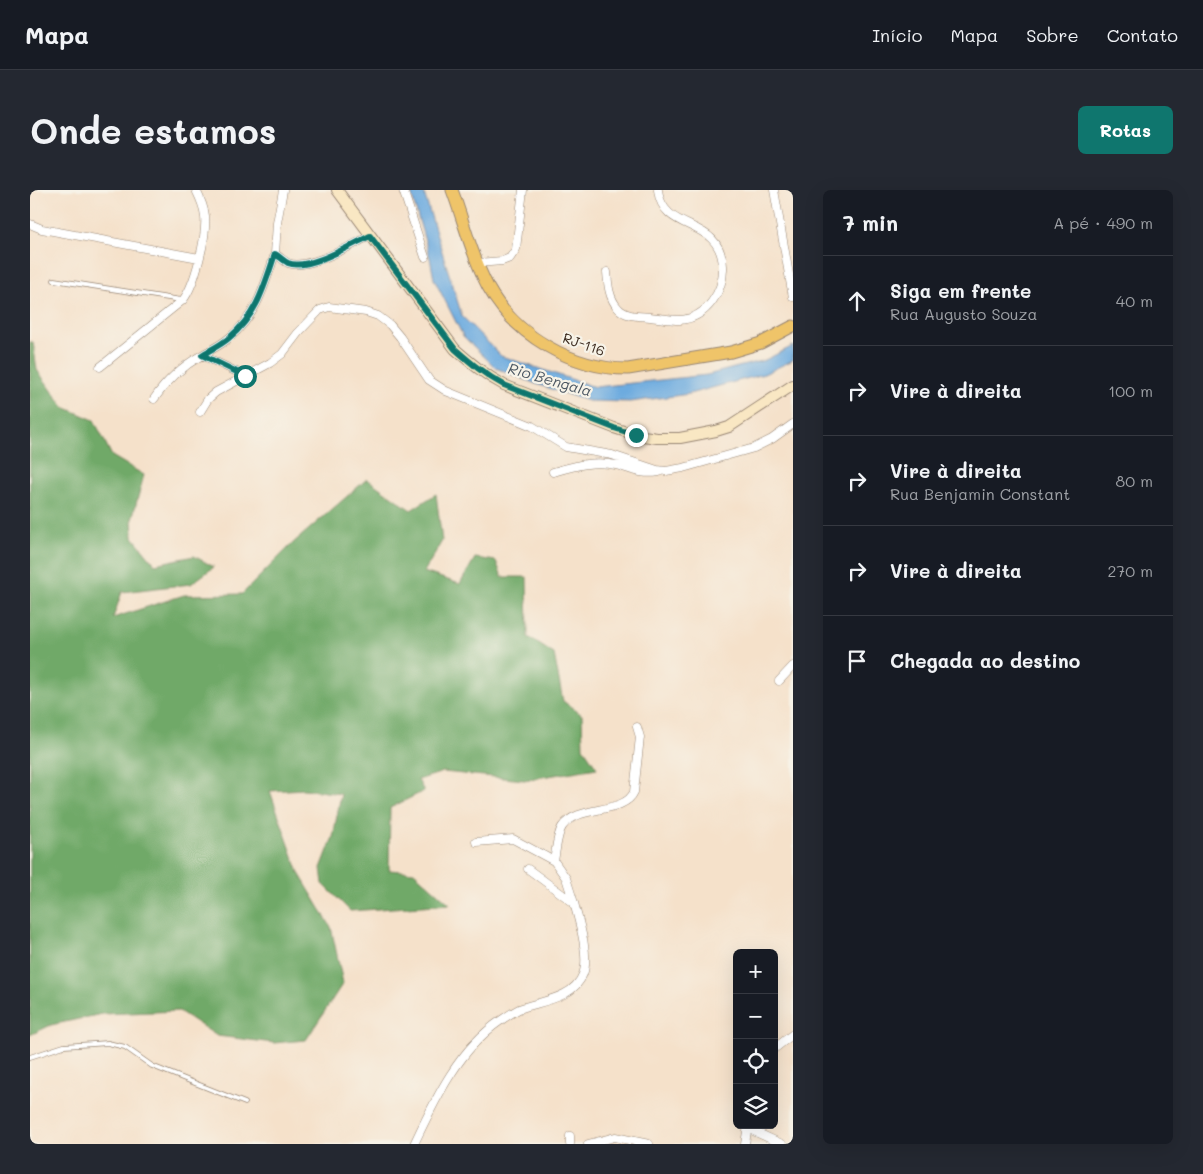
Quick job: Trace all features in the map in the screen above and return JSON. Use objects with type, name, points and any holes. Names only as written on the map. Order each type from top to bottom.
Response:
[{"type":"main road","points":[[337,190],[455,349],[472,365],[504,385],[614,428],[636,435],[657,438],[680,438],[716,432],[729,427],[793,385]]},
{"type":"main road","name":"RJ-116","points":[[452,190],[489,288],[504,309],[524,331],[556,352],[594,366],[628,369],[731,352],[761,343],[793,326]]},
{"type":"street","points":[[100,367],[183,300],[191,288],[205,230],[205,215],[196,190]]},
{"type":"street","points":[[154,399],[166,381],[178,370],[227,340],[241,327],[262,296],[275,254],[277,223],[283,190]]},
{"type":"street","points":[[403,190],[425,257]]},
{"type":"street","points":[[478,263],[502,261],[510,258],[516,249],[523,190]]},
{"type":"street","points":[[607,272],[611,297],[619,309],[628,315],[680,320],[694,316],[705,309],[714,298],[721,284],[723,265],[719,249],[710,236],[668,214],[662,206],[658,190]]},
{"type":"street","points":[[774,190],[793,297]]},
{"type":"street","points":[[30,224],[50,231],[199,258]]},
{"type":"street","points":[[275,254],[288,263],[307,263],[338,252],[370,236]]},
{"type":"street","points":[[200,412],[208,399],[216,392],[270,363],[282,354],[298,333],[320,310],[341,308],[378,316],[390,325],[429,380],[446,391],[532,426],[566,447],[612,455],[648,468],[666,471]]},
{"type":"street","points":[[202,355],[245,376]]},
{"type":"street","points":[[553,472],[588,463],[616,465],[639,473],[649,474],[666,471],[754,448],[772,439],[793,424]]},
{"type":"street","points":[[779,681],[793,666]]},
{"type":"street","points":[[554,861],[561,828],[568,820],[577,815],[623,803],[632,797],[640,737],[637,727]]},
{"type":"street","points":[[414,1144],[430,1110],[459,1062],[483,1036],[498,1022],[518,1010],[567,993],[584,974],[586,961],[574,903],[566,878],[554,861],[513,839],[476,842]]},
{"type":"street","points":[[528,868],[574,903]]},
{"type":"street","points":[[778,1046],[793,1034]]},
{"type":"street","points":[[745,1144],[748,1129]]},
{"type":"street","points":[[752,1129],[782,1144]]},
{"type":"street","points":[[588,1144],[615,1137],[648,1144]]},
{"type":"lane","points":[[54,280],[183,300]]},
{"type":"lane","points":[[30,1056],[64,1046],[108,1043],[125,1047],[152,1066],[244,1103]]},
{"type":"green space","points":[[30,342],[33,342],[37,370],[64,407],[94,420],[112,456],[144,475],[132,519],[133,537],[155,564],[194,556],[214,567],[191,584],[122,592],[113,618],[184,595],[242,594],[293,543],[367,479],[411,510],[436,494],[442,541],[424,572],[460,584],[475,558],[496,561],[502,577],[527,577],[528,637],[554,654],[563,701],[582,715],[583,747],[597,768],[524,780],[443,772],[418,780],[424,791],[390,808],[389,870],[414,872],[450,904],[350,911],[323,884],[321,868],[333,837],[341,794],[304,789],[270,791],[299,873],[331,927],[343,983],[306,1040],[274,1043],[217,1036],[179,1011],[102,1014],[51,1025],[30,1035]]},
{"type":"water","name":"Rio Bengala","points":[[410,190],[423,190],[462,316],[501,356],[595,387],[707,375],[765,360],[793,346],[793,360],[764,374],[689,394],[630,402],[588,401],[536,384],[496,368],[463,336],[434,279],[430,258]]},
{"type":"route","points":[[245,376],[202,355],[227,340],[241,327],[252,312],[262,296],[275,254],[288,263],[307,263],[338,252],[370,236],[455,349],[472,365],[504,385],[636,435]]}]
